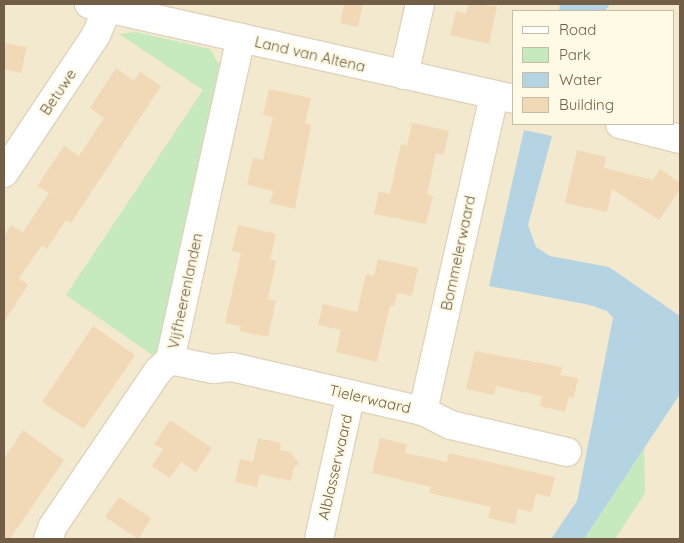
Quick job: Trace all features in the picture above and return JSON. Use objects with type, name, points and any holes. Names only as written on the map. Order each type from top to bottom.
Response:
[{"type":"street","points":[[404,75],[420,4]]},
{"type":"street","name":"Land van Altena","points":[[102,5],[503,97]]},
{"type":"street","name":"Betuwe","points":[[4,173],[96,36],[102,5]]},
{"type":"street","name":"Vijfheerenlanden","points":[[48,539],[53,526],[158,371],[170,360],[241,38]]},
{"type":"street","name":"Bommelerwaard","points":[[424,411],[503,97]]},
{"type":"street","points":[[624,125],[680,138]]},
{"type":"street","name":"Tielerwaard","points":[[170,360],[213,369],[232,367],[351,394],[424,411],[451,425],[568,452]]},
{"type":"street","name":"Alblasserwaard","points":[[319,539],[351,394]]},
{"type":"shaded area","points":[[4,4],[680,4],[680,539],[4,539]]},
{"type":"green space","points":[[136,32],[210,49],[218,63],[225,65],[158,359],[66,295],[203,90],[119,34]]},
{"type":"green space","points":[[644,448],[645,493],[615,539],[584,539]]},
{"type":"water","points":[[560,4],[610,4],[606,10],[559,10]]},
{"type":"water","points":[[524,130],[552,136],[528,225],[536,247],[550,256],[609,267],[680,316],[680,394],[584,539],[551,539],[577,501],[613,318],[607,311],[590,305],[489,286]]},
{"type":"building","points":[[344,4],[363,4],[358,27],[340,23]]},
{"type":"building","points":[[468,4],[497,6],[489,44],[450,35],[456,11],[466,14]]},
{"type":"building","points":[[4,43],[27,47],[21,73],[4,69]]},
{"type":"building","points":[[116,68],[134,81],[140,72],[161,86],[71,223],[66,220],[47,249],[42,245],[19,278],[28,285],[4,322],[4,236],[11,225],[23,232],[49,193],[37,186],[64,146],[79,156],[104,118],[90,108]]},
{"type":"building","points":[[269,89],[311,98],[305,123],[311,125],[295,209],[270,203],[273,191],[247,185],[253,158],[263,160],[273,117],[263,115]]},
{"type":"building","points":[[412,123],[449,131],[444,155],[436,153],[427,194],[433,196],[426,224],[374,214],[379,192],[390,194],[401,144],[407,146]]},
{"type":"building","points":[[577,150],[606,157],[604,168],[653,180],[660,169],[680,183],[680,189],[659,220],[612,189],[607,212],[565,203]]},
{"type":"building","points":[[238,225],[276,234],[270,259],[276,261],[268,299],[276,301],[268,337],[240,331],[241,326],[225,323],[241,253],[232,251]]},
{"type":"building","points":[[378,259],[418,268],[412,296],[397,293],[394,306],[390,305],[377,362],[336,352],[341,330],[318,325],[323,304],[357,312],[366,274],[374,276]]},
{"type":"building","points":[[93,326],[135,355],[84,429],[42,402]]},
{"type":"building","points":[[475,351],[562,367],[560,375],[578,378],[574,398],[569,397],[565,412],[540,406],[542,396],[496,386],[494,395],[466,389]]},
{"type":"building","points":[[170,420],[212,448],[196,472],[181,462],[170,478],[152,466],[163,449],[154,444]]},
{"type":"building","points":[[23,430],[64,460],[10,539],[4,539],[4,459]]},
{"type":"building","points":[[258,438],[281,443],[280,450],[291,452],[299,464],[294,467],[291,481],[260,474],[257,487],[235,482],[240,459],[253,462]]},
{"type":"building","points":[[380,438],[407,444],[405,453],[447,462],[449,453],[555,477],[550,497],[536,494],[532,512],[518,509],[515,524],[488,518],[491,507],[429,493],[431,487],[372,473]]},
{"type":"building","points":[[119,497],[151,518],[138,539],[105,517]]}]
